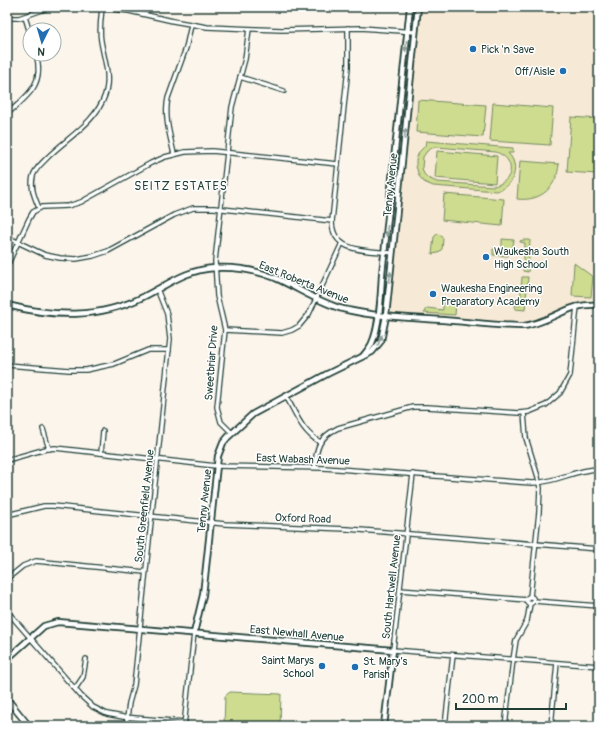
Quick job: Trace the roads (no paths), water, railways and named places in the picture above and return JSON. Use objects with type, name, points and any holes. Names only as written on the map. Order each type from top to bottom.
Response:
[{"type":"main road","points":[[7,699],[29,726]]},
{"type":"street","points":[[7,18],[16,19],[25,17],[51,7]]},
{"type":"street","points":[[95,7],[129,11],[191,25],[287,30],[367,28],[416,32]]},
{"type":"street","points":[[40,208],[32,186],[35,171],[56,149],[91,119],[99,109],[104,97],[107,73],[100,32],[102,8]]},
{"type":"street","points":[[410,8],[418,8]]},
{"type":"street","name":"Tenny Avenue","points":[[363,356],[374,338],[378,315],[410,8]]},
{"type":"street","name":"Tenny Avenue","points":[[184,724],[194,633],[203,595],[216,466],[223,443],[253,414],[372,352],[381,341],[386,316],[418,8]]},
{"type":"street","points":[[25,17],[27,22]]},
{"type":"street","points":[[174,154],[167,124],[166,106],[186,48],[191,25]]},
{"type":"street","points":[[348,28],[348,68],[332,221],[334,234],[342,243],[352,248],[392,253]]},
{"type":"street","name":"Sweetbriar Drive","points":[[232,433],[222,422],[217,407],[225,330],[217,296],[215,268],[232,106],[247,53],[248,29]]},
{"type":"street","points":[[7,114],[27,95],[36,82],[39,66],[38,62]]},
{"type":"street","points":[[240,77],[284,91]]},
{"type":"street","points":[[7,266],[30,216],[40,208],[48,206],[68,206],[81,202],[151,163],[174,154],[198,150],[338,164]]},
{"type":"street","points":[[7,238],[37,252],[53,257],[68,259],[85,258],[101,254],[115,248],[184,210],[201,207],[332,221]]},
{"type":"street","points":[[225,330],[277,333],[292,330],[305,320],[342,243]]},
{"type":"street","name":"East Roberta Avenue","points":[[7,305],[44,313],[70,315],[84,314],[106,310],[125,304],[186,274],[199,270],[215,268],[233,268],[265,274],[343,309],[386,316],[524,326],[540,323],[567,309],[577,306],[599,304]]},
{"type":"street","name":"South Greenfield Avenue","points":[[126,726],[129,703],[134,685],[169,350],[169,320],[157,289]]},
{"type":"street","points":[[315,467],[316,455],[320,442],[328,433],[338,428],[416,406],[514,414],[537,410],[550,402],[560,393],[568,380],[572,367],[577,306]]},
{"type":"street","points":[[7,365],[86,370],[114,364],[148,350],[169,350]]},
{"type":"street","points":[[286,396],[305,430],[320,442]]},
{"type":"street","points":[[524,413],[526,438],[539,483],[540,501],[530,597],[527,600]]},
{"type":"street","points":[[43,429],[49,449]]},
{"type":"street","points":[[101,453],[103,431]]},
{"type":"street","name":"East Wabash Avenue","points":[[7,460],[49,449],[101,453],[216,466],[315,467],[539,483],[553,481],[584,470],[599,469]]},
{"type":"street","name":"South Hartwell Avenue","points":[[384,726],[412,474]]},
{"type":"street","name":"Oxford Road","points":[[7,515],[44,506],[53,506],[210,522],[406,534],[599,549]]},
{"type":"street","points":[[7,579],[23,566],[36,562],[146,572]]},
{"type":"street","points":[[400,590],[527,600],[530,604]]},
{"type":"street","points":[[530,597],[533,598],[534,601]]},
{"type":"street","points":[[505,726],[512,660],[516,640],[527,621],[530,604],[534,601],[599,606]]},
{"type":"street","points":[[7,611],[75,689],[88,703],[100,712],[127,718],[184,724]]},
{"type":"street","name":"East Newhall Avenue","points":[[7,659],[44,626],[58,622],[599,666]]},
{"type":"street","points":[[445,726],[452,655]]},
{"type":"street","points":[[75,689],[83,677],[86,659]]},
{"type":"street","points":[[551,726],[557,663]]},
{"type":"place","name":"Pick 'n Save","points":[[473,49]]},
{"type":"place","name":"Off/Aisle","points":[[563,71]]},
{"type":"place","name":"Waukesha South High School","points":[[486,257]]},
{"type":"place","name":"Waukesha Engineering Preparatory Academy","points":[[433,294]]},
{"type":"place","name":"Saint Marys School","points":[[322,666]]},
{"type":"place","name":"St. Mary’s Parish","points":[[355,667]]},
{"type":"district","name":"SEITZ ESTATES","points":[[181,186]]}]
